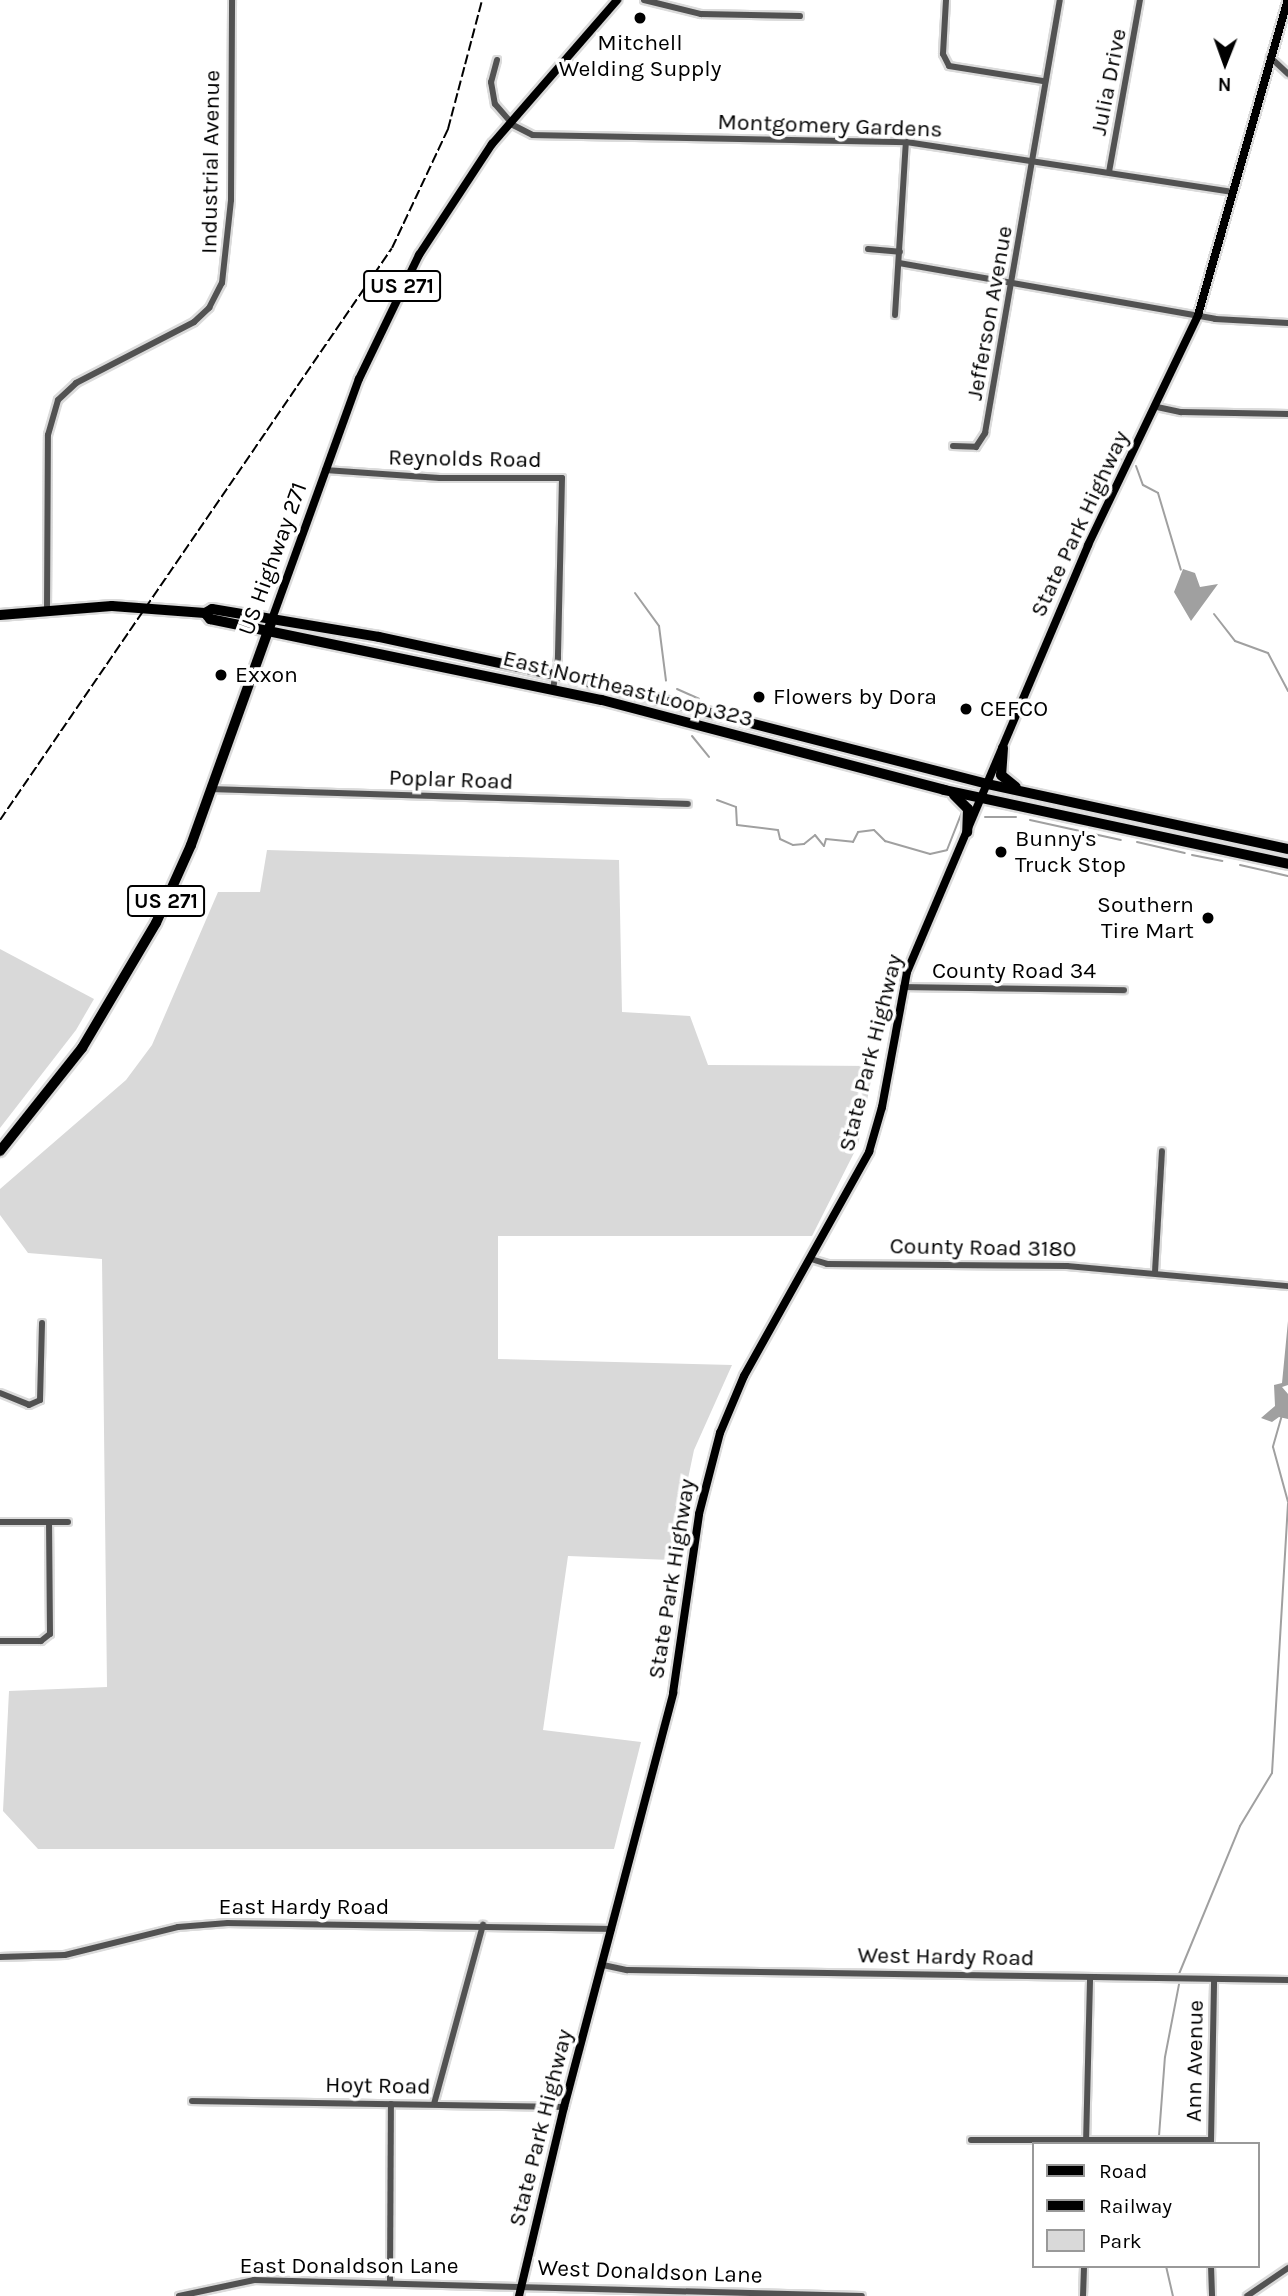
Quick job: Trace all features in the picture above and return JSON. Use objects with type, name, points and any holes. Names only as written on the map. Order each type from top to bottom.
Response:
[{"type":"highway","name":"East Northeast Loop 323","points":[[0,615],[131,606],[205,613],[212,609],[376,651],[602,700],[944,790],[1288,864]]},
{"type":"highway","name":"East Northeast Loop 323","points":[[270,624],[379,637],[606,685],[987,784],[1288,849]]},
{"type":"highway","name":"US Highway 271","points":[[0,1151],[75,1058],[126,978],[167,899],[212,789],[270,624]]},
{"type":"highway","points":[[376,651],[379,637]]},
{"type":"highway","points":[[458,668],[461,653]]},
{"type":"highway","points":[[602,700],[606,685]]},
{"type":"highway","points":[[712,728],[717,714]]},
{"type":"highway","points":[[1003,748],[1002,777],[1033,794]]},
{"type":"highway","points":[[869,771],[873,756]]},
{"type":"highway","points":[[944,790],[967,806],[967,832]]},
{"type":"highway","points":[[1090,821],[1094,807]]},
{"type":"highway","points":[[1231,852],[1233,838]]},
{"type":"main road","name":"US Highway 271","points":[[270,624],[368,356],[408,275],[467,178],[510,122],[617,0]]},
{"type":"main road","name":"State Park Highway","points":[[519,2296],[564,2107],[675,1686],[696,1530],[713,1457],[744,1376],[811,1259],[873,1142],[903,987],[1088,545],[1157,407],[1198,315],[1288,0]]},
{"type":"street","name":"Industrial Avenue","points":[[47,611],[48,435],[58,400],[76,383],[194,322],[209,308],[222,283],[230,200],[232,0]]},
{"type":"street","points":[[644,0],[672,3],[701,14],[800,16]]},
{"type":"street","points":[[946,0],[944,61],[958,68],[1043,81]]},
{"type":"street","name":"Jefferson Avenue","points":[[953,446],[976,447],[984,438],[1009,283],[1025,221],[1033,172],[1030,160],[1060,0]]},
{"type":"street","name":"Julia Drive","points":[[1109,172],[1140,0]]},
{"type":"street","points":[[1270,57],[1288,74]]},
{"type":"street","points":[[497,60],[491,89],[498,110],[510,122]]},
{"type":"street","name":"Montgomery Gardens","points":[[510,122],[538,135],[906,142],[1233,192]]},
{"type":"street","points":[[895,315],[906,142]]},
{"type":"street","points":[[869,249],[900,252]]},
{"type":"street","points":[[899,263],[1198,315],[1288,323]]},
{"type":"street","points":[[1157,407],[1181,412],[1288,414]]},
{"type":"street","name":"Reynolds Road","points":[[326,470],[427,478],[562,478],[556,674],[553,689]]},
{"type":"street","name":"Poplar Road","points":[[212,789],[688,804]]},
{"type":"street","name":"County Road 34","points":[[903,987],[1124,990]]},
{"type":"street","points":[[1155,1272],[1162,1151]]},
{"type":"street","name":"County Road 3180","points":[[811,1259],[827,1264],[1067,1266],[1288,1286]]},
{"type":"street","points":[[0,1393],[29,1405],[38,1403],[42,1392],[42,1323]]},
{"type":"street","points":[[0,1522],[68,1522]]},
{"type":"street","points":[[0,1641],[47,1639],[51,1631],[49,1522]]},
{"type":"street","name":"East Hardy Road","points":[[0,1957],[65,1955],[202,1925],[483,1925],[612,1929]]},
{"type":"street","points":[[435,2104],[483,1925]]},
{"type":"street","name":"West Hardy Road","points":[[603,1965],[627,1970],[1288,1980]]},
{"type":"street","points":[[1086,2141],[1090,1977]]},
{"type":"street","name":"Ann Avenue","points":[[1211,2142],[1214,1979]]},
{"type":"street","name":"Hoyt Road","points":[[192,2101],[564,2107]]},
{"type":"street","points":[[390,2282],[391,2104]]},
{"type":"street","points":[[971,2140],[1211,2142]]},
{"type":"street","points":[[1083,2296],[1084,2268]]},
{"type":"street","points":[[1211,2268],[1212,2296]]},
{"type":"street","points":[[1247,2296],[1288,2268]]},
{"type":"street","name":"East Donaldson Lane","points":[[179,2296],[238,2281],[521,2286]]},
{"type":"street","name":"West Donaldson Lane","points":[[521,2286],[862,2296]]},
{"type":"green space","points":[[267,850],[619,860],[622,1012],[690,1016],[708,1065],[874,1066],[858,1145],[812,1236],[498,1236],[498,1359],[732,1365],[694,1450],[671,1560],[568,1556],[543,1730],[641,1742],[614,1849],[38,1849],[3,1811],[9,1691],[107,1687],[102,1259],[28,1253],[0,1215],[0,1189],[126,1080],[152,1045],[218,892],[260,892]]},
{"type":"green space","points":[[0,949],[94,999],[76,1030],[0,1128]]},
{"type":"shaded area","points":[[1183,569],[1195,573],[1200,587],[1218,584],[1191,621],[1174,592]]},
{"type":"shaded area","points":[[1288,1321],[1288,1385],[1282,1387],[1288,1394],[1288,1419],[1279,1417],[1272,1422],[1261,1418],[1275,1406],[1274,1385],[1282,1383]]},
{"type":"waterway","points":[[1113,458],[1123,460]]},
{"type":"waterway","points":[[1136,466],[1143,485],[1158,493],[1181,570]]},
{"type":"waterway","points":[[635,593],[659,626],[666,681]]},
{"type":"waterway","points":[[1214,614],[1235,641],[1268,653],[1288,691]]},
{"type":"waterway","points":[[677,689],[699,699]]},
{"type":"waterway","points":[[692,736],[709,757]]},
{"type":"waterway","points":[[717,800],[736,807],[737,825],[778,830],[780,839],[793,845],[804,844],[815,835],[824,846],[826,839],[853,842],[858,832],[874,830],[885,841],[930,854],[947,850],[962,812]]},
{"type":"waterway","points":[[985,817],[1016,817]]},
{"type":"waterway","points":[[1030,820],[1121,840]]},
{"type":"waterway","points":[[1137,842],[1185,853]]},
{"type":"waterway","points":[[1192,855],[1222,861]]},
{"type":"waterway","points":[[1240,865],[1288,876]]},
{"type":"waterway","points":[[1282,1415],[1273,1447],[1288,1502]]},
{"type":"waterway","points":[[1179,1974],[1240,1826],[1272,1773],[1288,1503]]},
{"type":"waterway","points":[[1159,2136],[1165,2057],[1179,1984]]},
{"type":"waterway","points":[[1166,2268],[1173,2296]]},
{"type":"railway","points":[[0,820],[392,248],[448,129],[482,0]]},
{"type":"place","name":"Mitchell Welding Supply","points":[[640,18]]},
{"type":"place","name":"Exxon","points":[[221,675]]},
{"type":"place","name":"Flowers by Dora","points":[[759,697]]},
{"type":"place","name":"CEFCO","points":[[966,709]]},
{"type":"place","name":"Bunny's Truck Stop","points":[[1001,852]]},
{"type":"place","name":"Southern Tire Mart","points":[[1208,918]]}]
